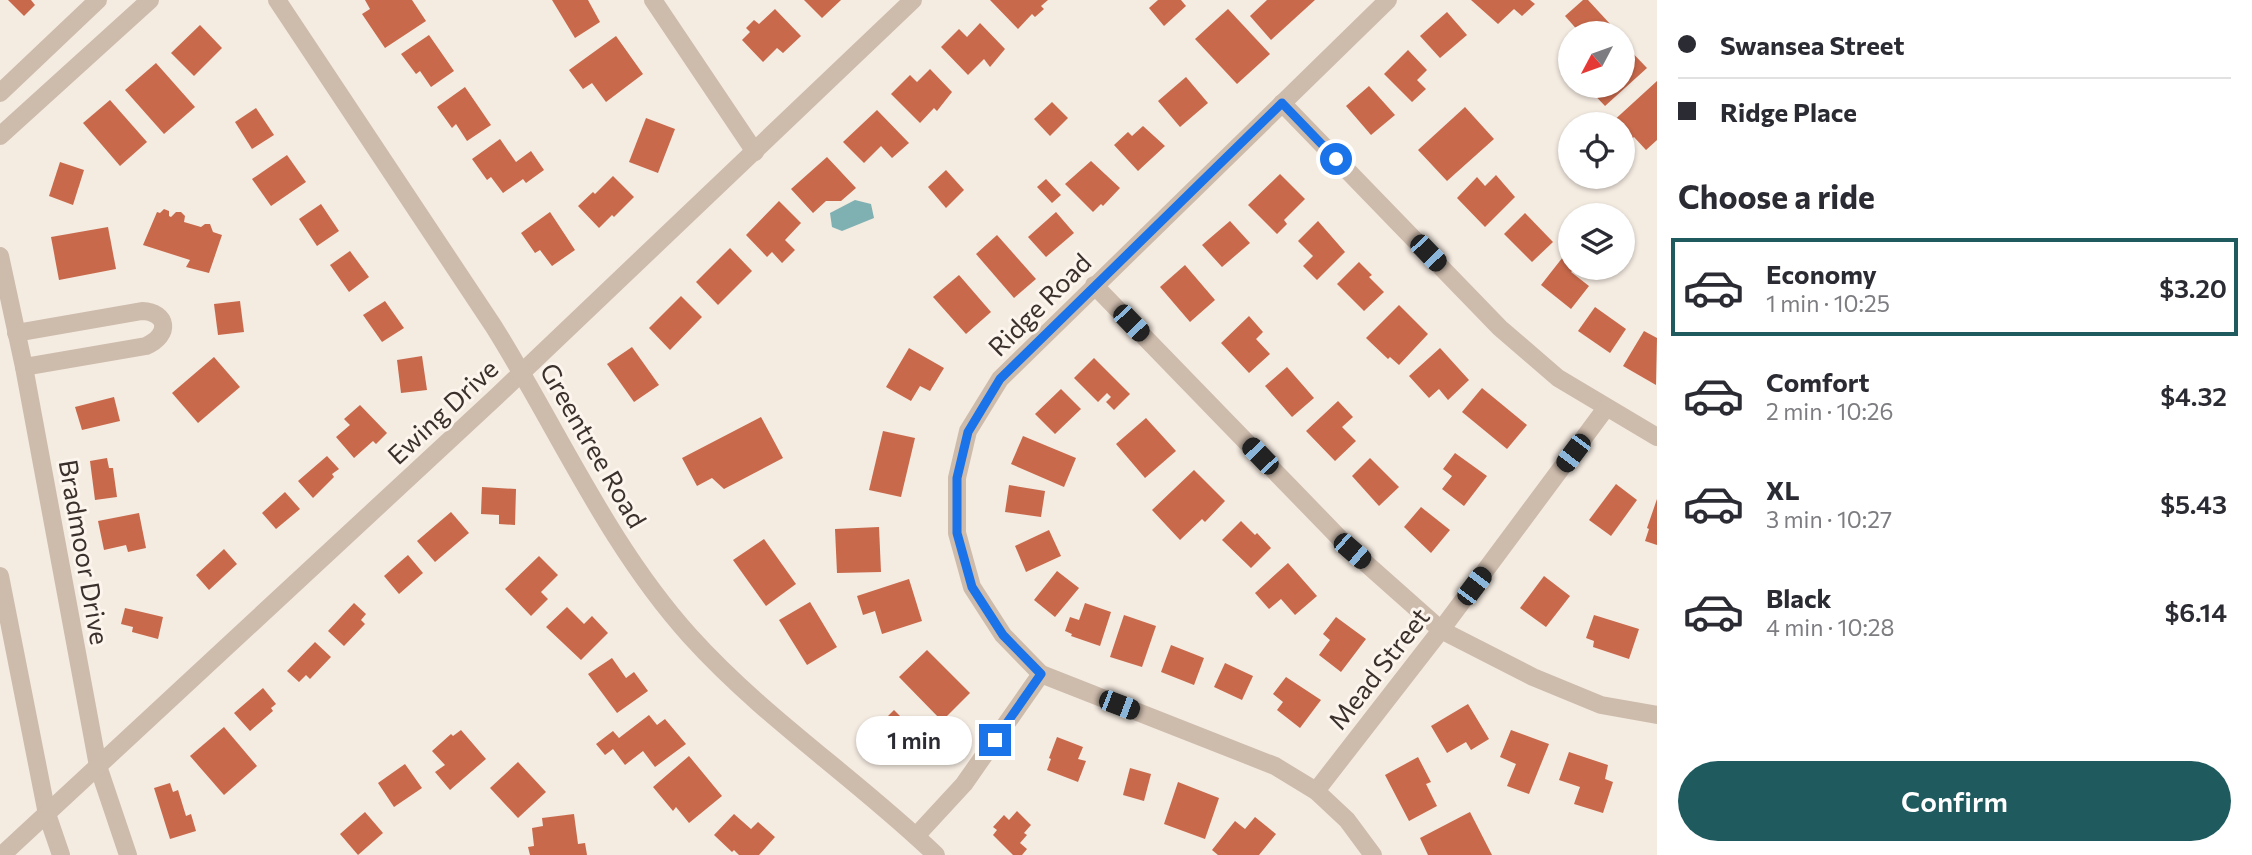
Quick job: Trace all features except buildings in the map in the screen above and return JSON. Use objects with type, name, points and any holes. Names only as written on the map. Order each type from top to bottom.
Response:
[{"type":"street","points":[[0,93],[98,0]]},
{"type":"street","points":[[0,136],[150,0]]},
{"type":"street","name":"Greentree Road","points":[[277,0],[522,372],[612,532],[635,567],[674,617],[718,666],[936,855]]},
{"type":"street","points":[[653,0],[755,152]]},
{"type":"street","name":"Ewing Drive","points":[[2,855],[522,372],[913,0]]},
{"type":"street","name":"Ridge Road","points":[[1373,855],[1347,820],[1317,791],[1275,766],[1041,674],[1003,635],[972,587],[957,533],[957,478],[968,432],[1000,379],[1388,0]]},
{"type":"street","points":[[1282,103],[1500,328],[1558,378],[1657,437]]},
{"type":"street","name":"Bradmoor Drive","points":[[0,256],[24,367],[97,766],[128,855]]},
{"type":"street","points":[[1094,285],[1352,551],[1441,630],[1533,677],[1601,705],[1657,715]]},
{"type":"street","points":[[16,333],[142,311],[150,311],[158,316],[163,324],[163,333],[158,341],[146,346],[24,367]]},
{"type":"street","name":"Mead Street","points":[[1317,791],[1606,408]]},
{"type":"street","points":[[0,576],[47,814],[61,855]]},
{"type":"street","points":[[916,836],[964,784],[1041,674]]},
{"type":"water","points":[[855,200],[871,204],[874,218],[842,231],[832,227],[830,213]]},
{"type":"route","points":[[995,740],[1041,674],[1003,635],[972,587],[957,533],[957,478],[968,432],[1000,379],[1282,103],[1336,159]]}]
